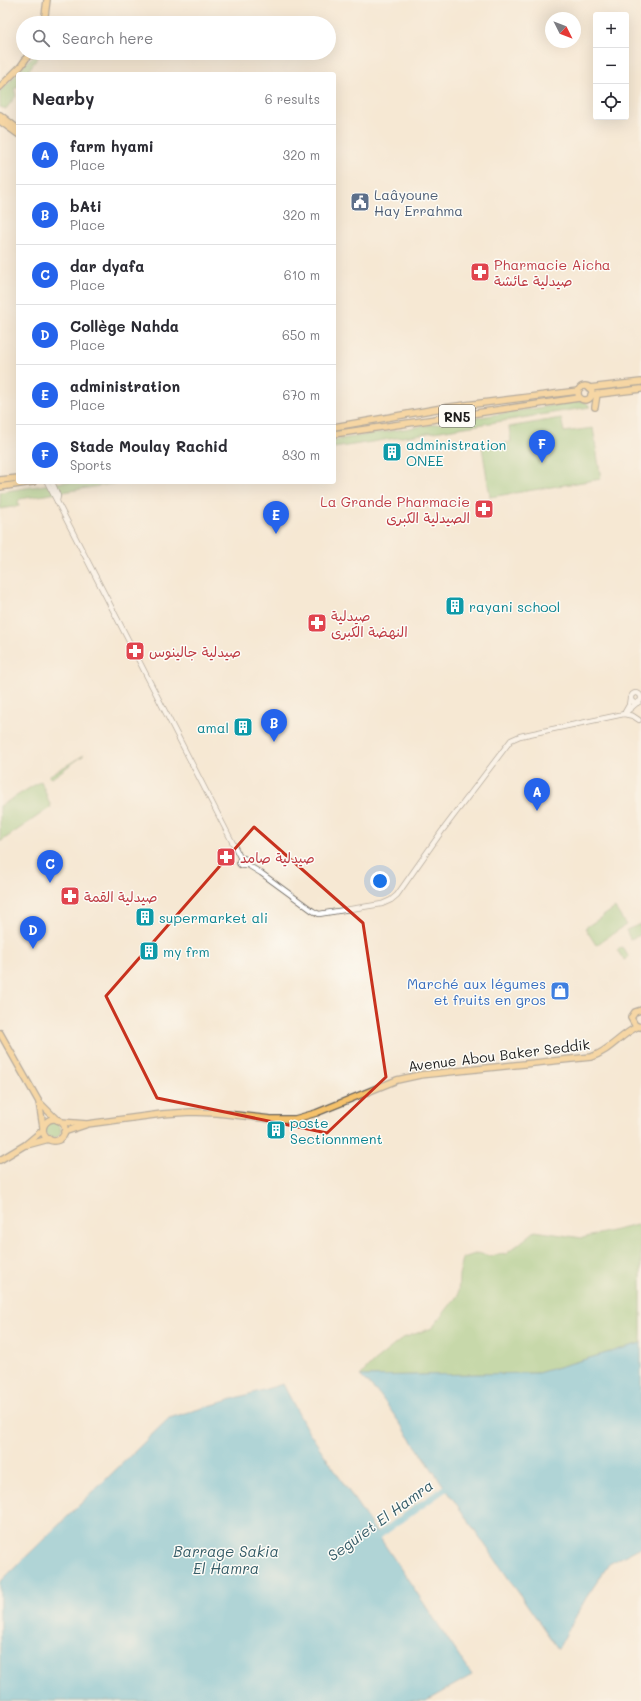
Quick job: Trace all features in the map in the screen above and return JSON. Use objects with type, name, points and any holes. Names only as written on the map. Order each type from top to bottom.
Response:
[{"type":"main road","points":[[45,16],[46,0]]},
{"type":"main road","points":[[0,87],[25,60]]},
{"type":"main road","points":[[0,115],[16,127]]},
{"type":"main road","points":[[0,121],[16,133]]},
{"type":"main road","name":"RN5","points":[[336,427],[442,408],[578,390],[582,387],[589,388],[641,382]]},
{"type":"main road","points":[[589,388],[594,394],[595,407]]},
{"type":"main road","name":"RN5","points":[[336,434],[580,398],[586,400],[594,394],[641,388]]},
{"type":"main road","points":[[578,390],[580,398]]},
{"type":"main road","points":[[0,480],[16,478]]},
{"type":"main road","points":[[0,487],[20,484]]},
{"type":"main road","name":"Avenue Abou Baker Seddik","points":[[64,1132],[87,1124],[162,1114],[192,1112],[272,1119],[295,1119],[316,1113],[396,1080],[420,1075],[592,1057],[607,1050],[626,1032],[632,1020],[632,1016],[635,1012],[641,1010]]},
{"type":"main road","points":[[632,1020],[639,1027]]},
{"type":"main road","name":"Avenue Abou Baker Seddik","points":[[626,1032],[639,1027]]},
{"type":"main road","points":[[0,1033],[39,1102],[64,1127],[64,1132],[58,1140],[48,1139],[25,1145]]},
{"type":"main road","points":[[39,1102],[43,1129],[48,1139]]},
{"type":"main road","points":[[0,1160],[25,1145],[43,1129],[48,1121],[59,1121]]},
{"type":"main road","name":"Avenue Abou Baker Seddik","points":[[59,1121],[87,1124]]},
{"type":"street","points":[[48,484],[241,859],[246,859],[246,864],[262,873],[319,914],[386,902],[397,894],[442,831],[511,740],[520,736],[624,714],[633,716],[639,720]]},
{"type":"street","points":[[53,484],[58,496],[57,501]]},
{"type":"street","points":[[624,714],[633,693],[640,697]]},
{"type":"street","points":[[624,714],[640,697]]},
{"type":"street","points":[[630,698],[633,702],[640,697]]},
{"type":"highlighted area","points":[[254,827],[363,923],[386,1077],[327,1133],[157,1098],[106,996]]},
{"type":"green space","points":[[36,60],[27,72],[19,72],[28,61]]},
{"type":"green space","points":[[16,75],[16,88],[14,88],[16,96],[6,109],[0,107],[0,91]]},
{"type":"green space","points":[[581,401],[587,403],[590,407],[336,448],[336,440]]},
{"type":"green space","points":[[561,418],[564,432],[593,428],[601,479],[490,497],[482,447],[511,442],[509,427]]},
{"type":"green space","points":[[50,484],[112,484],[20,499],[18,501],[19,506],[0,509],[0,492]]},
{"type":"green space","points":[[84,755],[52,778],[49,777],[50,775]]},
{"type":"green space","points":[[41,781],[51,807],[0,842],[0,806]]},
{"type":"green space","points":[[615,908],[626,925],[596,945],[585,928]]},
{"type":"green space","points":[[641,924],[641,935],[630,939],[626,930]]},
{"type":"green space","points":[[622,947],[629,957],[624,960],[617,950]]},
{"type":"green space","points":[[53,1122],[60,1127],[61,1130],[56,1137],[53,1138],[46,1133],[45,1130],[50,1123]]},
{"type":"green space","points":[[641,1224],[641,1343],[538,1373],[360,1376],[372,1363],[403,1338],[432,1328],[458,1295],[459,1275],[463,1258],[478,1253],[489,1256],[506,1254],[535,1231],[582,1238]]},
{"type":"water","points":[[641,1343],[641,1547],[609,1564],[586,1598],[558,1649],[380,1395],[360,1376],[538,1373]]},
{"type":"water","name":"Barrage Sakia El Hamra","points":[[283,1384],[305,1426],[472,1675],[426,1701],[0,1701],[0,1582],[169,1418]]},
{"type":"waterway","name":"Seguiet El Hamra","points":[[372,1540],[444,1489],[452,1486]]},
{"type":"place","name":"Laâyoune Hay Errahma","points":[[360,202]]},
{"type":"place","name":"Pharmacie Aicha صيدلية عائشة","points":[[480,272]]},
{"type":"place","name":"administration ONEE","points":[[392,452]]},
{"type":"place","name":"Stade Moulay Rachid","points":[[542,463]]},
{"type":"place","name":"La Grande Pharmacie الصيدلية الكبرى","points":[[484,509]]},
{"type":"place","name":"administration","points":[[276,534]]},
{"type":"place","name":"rayani school","points":[[455,606]]},
{"type":"place","name":"صيدلية النهضة الكبرى","points":[[317,623]]},
{"type":"place","name":"صيدلية جالينوس","points":[[135,651]]},
{"type":"place","name":"amal","points":[[243,727]]},
{"type":"place","name":"bAti","points":[[274,742]]},
{"type":"place","name":"farm hyami","points":[[537,811]]},
{"type":"place","name":"صيدلية صامد","points":[[226,857]]},
{"type":"place","name":"dar dyafa","points":[[50,883]]},
{"type":"place","name":"صيدلية القمة","points":[[70,896]]},
{"type":"place","name":"supermarket ali","points":[[145,917]]},
{"type":"place","name":"Collège Nahda","points":[[33,949]]},
{"type":"place","name":"my frm","points":[[149,951]]},
{"type":"place","name":"Marché aux légumes et fruits en gros","points":[[560,991]]},
{"type":"place","name":"poste Sectionnment","points":[[276,1130]]}]
